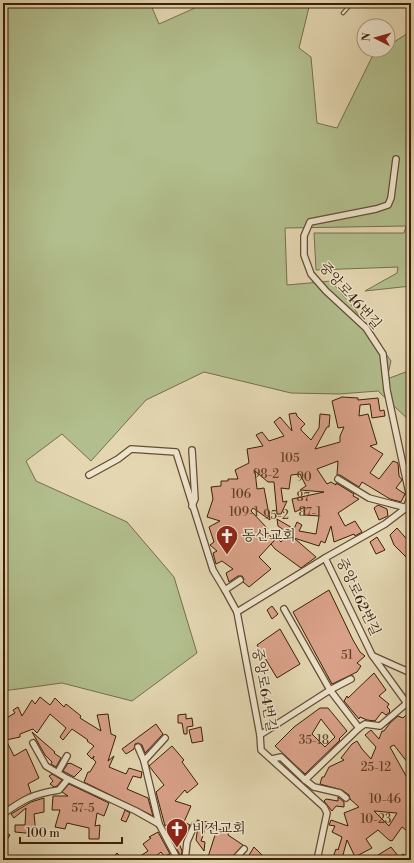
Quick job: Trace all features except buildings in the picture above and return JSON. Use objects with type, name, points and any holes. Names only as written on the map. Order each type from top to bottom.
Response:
[{"type":"street","name":"중앙로46번길","points":[[396,159],[391,198],[388,205],[376,210],[310,222],[304,236],[304,255],[311,274],[326,291],[366,328],[383,354],[387,390],[410,498],[408,509]]},
{"type":"street","name":"중앙로64번길","points":[[89,475],[118,459],[131,449],[176,452],[213,570],[226,590],[237,612],[260,735],[261,750],[324,807],[327,813],[317,860]]},
{"type":"street","name":"중앙로64번길","points":[[192,450],[195,499],[192,506]]},
{"type":"street","points":[[338,479],[369,498],[408,509]]},
{"type":"street","name":"중앙로62번길","points":[[408,509],[326,558],[372,656],[411,709]]},
{"type":"street","points":[[237,612],[326,558]]},
{"type":"street","points":[[226,590],[240,580]]},
{"type":"street","points":[[284,609],[330,690],[359,728]]},
{"type":"street","points":[[372,656],[382,659],[411,673]]},
{"type":"street","points":[[260,735],[330,690],[351,679]]},
{"type":"street","points":[[305,780],[359,728],[365,724],[380,726],[407,703]]},
{"type":"street","points":[[144,761],[165,738]]},
{"type":"street","points":[[34,743],[46,766],[68,779],[136,811],[159,824]]},
{"type":"street","points":[[138,747],[144,761],[159,824],[178,860]]},
{"type":"street","points":[[58,772],[67,756]]},
{"type":"street","points":[[272,759],[281,758],[314,787],[340,793],[346,798]]},
{"type":"street","points":[[3,814],[22,800],[39,793],[59,790],[68,779]]},
{"type":"street","points":[[185,860],[187,842],[194,826]]},
{"type":"street","points":[[234,860],[244,849]]},
{"type":"lane","points":[[343,13],[352,3]]},
{"type":"green space","points":[[3,3],[150,3],[159,24],[195,8],[197,3],[310,3],[299,48],[311,57],[317,123],[337,128],[372,58],[396,58],[396,41],[411,31],[411,286],[365,291],[397,273],[398,267],[316,270],[314,233],[404,233],[406,226],[285,228],[287,285],[331,281],[353,307],[391,361],[387,379],[411,370],[411,422],[378,391],[339,394],[291,393],[204,372],[146,400],[91,461],[62,434],[26,461],[36,481],[127,522],[174,577],[197,653],[132,701],[62,683],[3,691]]},
{"type":"place","name":"동산교회","points":[[227,556]]},
{"type":"place","name":"비전교회","points":[[177,848]]}]
